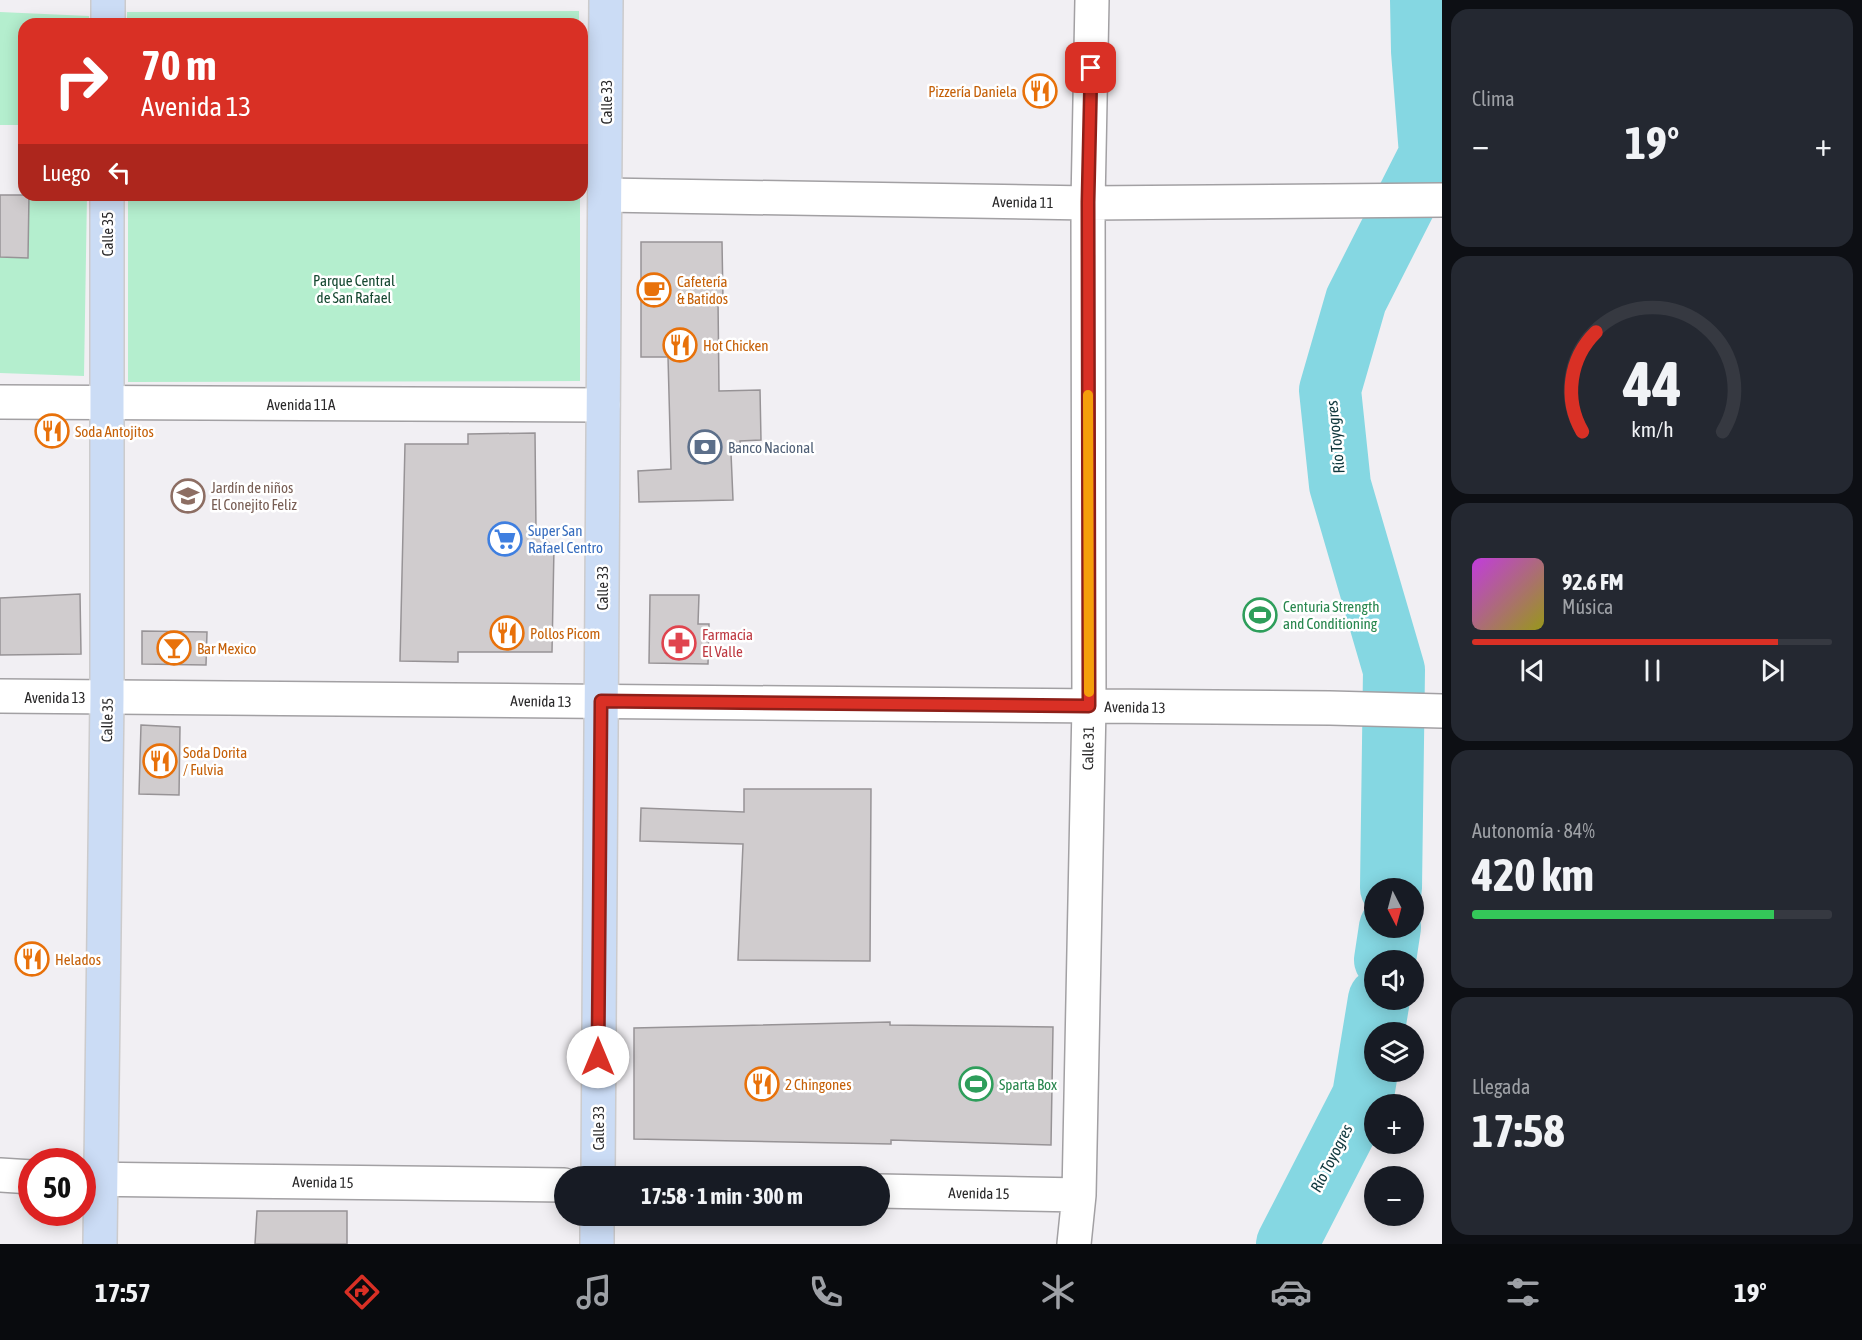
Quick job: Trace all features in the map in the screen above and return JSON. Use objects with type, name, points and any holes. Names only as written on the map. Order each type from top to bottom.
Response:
[{"type":"main road","points":[[108,0],[108,18]]},
{"type":"main road","name":"Calle 33","points":[[598,1166],[606,0]]},
{"type":"main road","name":"Calle 35","points":[[92,1148],[107,697],[107,201]]},
{"type":"main road","name":"Calle 35","points":[[96,1215],[100,1244]]},
{"type":"main road","points":[[597,1226],[597,1244]]},
{"type":"street","name":"Calle 31","points":[[1074,1244],[1079,1196],[1089,706],[1088,202],[1092,0]]},
{"type":"street","name":"Avenida 11","points":[[605,195],[1088,202],[1442,200]]},
{"type":"street","name":"Avenida 11A","points":[[0,402],[603,405]]},
{"type":"street","name":"Avenida 13","points":[[0,696],[1330,708],[1442,711]]},
{"type":"street","points":[[0,1175],[18,1176]]},
{"type":"street","name":"Avenida 15","points":[[96,1179],[554,1185]]},
{"type":"street","name":"Avenida 15","points":[[890,1191],[1079,1196]]},
{"type":"green space","points":[[579,11],[579,18],[127,18],[127,12]]},
{"type":"green space","points":[[0,12],[89,16],[89,18],[18,18],[18,125],[0,125]]},
{"type":"green space","points":[[29,201],[87,201],[84,376],[0,373],[0,257],[28,257]]},
{"type":"green space","name":"Parque Central de San Rafael","points":[[128,201],[580,201],[580,381],[128,382]]},
{"type":"building","points":[[0,195],[18,195],[18,201],[29,201],[28,258],[0,257]]},
{"type":"building","points":[[641,242],[722,242],[723,300],[718,300],[719,391],[760,390],[761,440],[740,441],[740,453],[731,453],[733,500],[639,502],[638,471],[671,469],[668,357],[641,357]]},
{"type":"building","points":[[535,433],[536,530],[554,547],[552,652],[458,652],[458,662],[400,661],[405,444],[468,444],[468,434]]},
{"type":"building","points":[[80,594],[81,654],[0,655],[0,598]]},
{"type":"building","name":"Farmacia El Valle","points":[[650,595],[699,595],[698,624],[709,624],[708,664],[649,663]]},
{"type":"building","name":"Bar Mexico","points":[[142,631],[207,632],[206,665],[142,664]]},
{"type":"building","name":"Soda Dorita / Fulvia","points":[[141,725],[180,727],[179,795],[139,794]]},
{"type":"building","points":[[744,789],[871,789],[870,961],[738,960],[743,844],[640,841],[641,808],[744,812]]},
{"type":"building","name":"2 Chingones","points":[[890,1022],[890,1025],[1053,1027],[1051,1145],[891,1140],[891,1144],[634,1139],[634,1028]]},
{"type":"building","points":[[257,1211],[347,1211],[347,1244],[255,1244]]},
{"type":"waterway","name":"Río Toyogres","points":[[1391,878],[1394,670],[1340,485],[1330,390],[1356,300],[1430,154],[1422,51],[1421,0]]},
{"type":"waterway","name":"Río Toyogres","points":[[1387,950],[1388,938]]},
{"type":"waterway","name":"Río Toyogres","points":[[1287,1244],[1363,1096],[1377,1010]]},
{"type":"slow traffic","points":[[1088,395],[1089,692]]},
{"type":"place","name":"Pizzería Daniela","points":[[1040,91]]},
{"type":"place","name":"Cafetería & Batidos","points":[[654,290]]},
{"type":"place","name":"Hot Chicken","points":[[680,345]]},
{"type":"place","name":"Soda Antojitos","points":[[52,431]]},
{"type":"place","name":"Banco Nacional","points":[[705,447]]},
{"type":"place","name":"Jardín de niños El Conejito Feliz","points":[[188,496]]},
{"type":"place","name":"Super San Rafael Centro","points":[[505,539]]},
{"type":"place","name":"Centuria Strength and Conditioning","points":[[1260,615]]},
{"type":"place","name":"Pollos Picom","points":[[507,633]]},
{"type":"place","name":"Farmacia El Valle","points":[[679,643]]},
{"type":"place","name":"Bar Mexico","points":[[174,648]]},
{"type":"place","name":"Soda Dorita / Fulvia","points":[[160,761]]},
{"type":"place","name":"Helados","points":[[32,959]]},
{"type":"place","name":"2 Chingones","points":[[762,1084]]},
{"type":"place","name":"Sparta Box","points":[[976,1084]]},
{"type":"route","points":[[598,1057],[601,701],[1089,706],[1088,202],[1091,68]]}]
